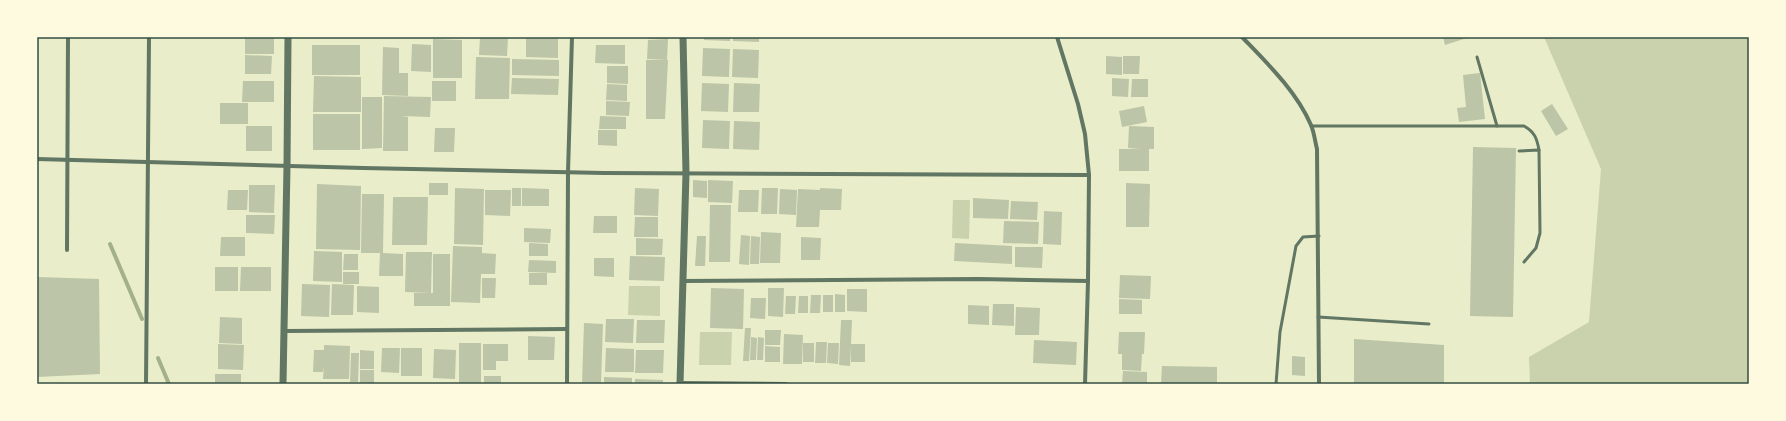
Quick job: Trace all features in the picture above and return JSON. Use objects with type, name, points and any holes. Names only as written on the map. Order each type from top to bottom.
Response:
[{"type":"street","points":[[67,250],[68,37]]},
{"type":"street","points":[[146,384],[149,37]]},
{"type":"street","points":[[283,384],[288,37]]},
{"type":"street","points":[[567,384],[568,172],[572,37]]},
{"type":"street","points":[[683,37],[686,172],[680,383],[786,384]]},
{"type":"street","points":[[1057,37],[1078,104],[1085,134],[1089,175],[1085,384]]},
{"type":"street","points":[[1242,37],[1279,76],[1301,107],[1311,126],[1317,149],[1319,236],[1319,384]]},
{"type":"street","points":[[37,159],[568,172],[1089,175]]},
{"type":"street","points":[[682,281],[979,279],[1088,281]]},
{"type":"street","points":[[284,331],[567,329]]},
{"type":"lane","points":[[1477,57],[1497,126]]},
{"type":"lane","points":[[1311,126],[1524,126],[1532,130],[1536,136],[1539,150],[1540,234],[1536,248],[1524,262]]},
{"type":"lane","points":[[1520,151],[1539,150]]},
{"type":"lane","points":[[1276,384],[1280,332],[1296,246],[1303,237],[1319,236]]},
{"type":"lane","points":[[1318,317],[1429,324]]},
{"type":"green space","points":[[1544,37],[1749,37],[1749,384],[1530,384],[1529,357],[1589,322],[1601,169]]},
{"type":"green space","points":[[953,200],[970,200],[969,239],[952,238]]},
{"type":"green space","points":[[629,286],[660,286],[660,316],[628,315]]},
{"type":"green space","points":[[700,332],[732,332],[731,365],[699,365]]},
{"type":"building","points":[[245,37],[274,37],[274,54],[245,54]]},
{"type":"building","points":[[480,37],[508,38],[507,56],[479,55]]},
{"type":"building","points":[[526,37],[558,38],[558,58],[526,57]]},
{"type":"building","points":[[648,37],[668,37],[668,40],[648,39]]},
{"type":"building","points":[[704,37],[730,37],[730,41],[704,40]]},
{"type":"building","points":[[733,37],[759,37],[759,42],[733,41]]},
{"type":"building","points":[[1443,37],[1470,37],[1445,45]]},
{"type":"building","points":[[433,39],[462,40],[462,78],[433,78]]},
{"type":"building","points":[[648,40],[668,40],[667,60],[647,59]]},
{"type":"building","points":[[412,44],[431,45],[431,72],[411,71]]},
{"type":"building","points":[[312,45],[360,45],[360,75],[312,75]]},
{"type":"building","points":[[596,45],[625,45],[625,64],[595,63]]},
{"type":"building","points":[[383,47],[399,48],[399,73],[408,73],[408,96],[382,95]]},
{"type":"building","points":[[703,48],[730,49],[729,77],[702,76]]},
{"type":"building","points":[[733,49],[759,50],[758,78],[732,77]]},
{"type":"building","points":[[245,55],[272,56],[271,74],[245,74]]},
{"type":"building","points":[[1106,56],[1122,57],[1122,75],[1106,74]]},
{"type":"building","points":[[1123,56],[1140,56],[1139,74],[1123,74]]},
{"type":"building","points":[[476,57],[510,58],[509,99],[475,99]]},
{"type":"building","points":[[512,59],[559,60],[559,76],[512,75]]},
{"type":"building","points":[[646,60],[668,60],[665,119],[646,119]]},
{"type":"building","points":[[607,66],[628,66],[628,84],[607,83]]},
{"type":"building","points":[[1480,73],[1485,119],[1459,122],[1457,108],[1466,107],[1463,75]]},
{"type":"building","points":[[314,76],[361,77],[361,112],[313,112]]},
{"type":"building","points":[[512,78],[559,79],[558,95],[511,94]]},
{"type":"building","points":[[1112,78],[1129,79],[1128,97],[1112,96]]},
{"type":"building","points":[[1132,79],[1148,79],[1148,97],[1131,97]]},
{"type":"building","points":[[243,81],[274,81],[274,102],[242,102]]},
{"type":"building","points":[[432,81],[456,81],[456,101],[432,101]]},
{"type":"building","points":[[702,83],[729,84],[728,112],[701,111]]},
{"type":"building","points":[[734,83],[760,84],[759,112],[733,112]]},
{"type":"building","points":[[607,84],[627,85],[627,101],[606,100]]},
{"type":"building","points":[[384,96],[431,97],[430,117],[401,116],[408,117],[408,151],[383,151]]},
{"type":"building","points":[[362,97],[382,97],[382,148],[362,149]]},
{"type":"building","points":[[606,101],[630,102],[629,116],[606,115]]},
{"type":"building","points":[[220,103],[248,103],[248,124],[220,124]]},
{"type":"building","points":[[1552,104],[1568,129],[1556,136],[1541,111]]},
{"type":"building","points":[[1144,106],[1147,122],[1122,127],[1119,111]]},
{"type":"building","points":[[313,114],[360,114],[360,150],[313,150]]},
{"type":"building","points":[[600,116],[626,117],[626,129],[599,129]]},
{"type":"building","points":[[703,120],[730,121],[729,149],[702,148]]},
{"type":"building","points":[[734,121],[760,122],[759,150],[733,149]]},
{"type":"building","points":[[246,126],[272,126],[272,151],[246,151]]},
{"type":"building","points":[[1129,126],[1154,127],[1154,149],[1149,149],[1149,171],[1119,171],[1119,149],[1140,149],[1128,148]]},
{"type":"building","points":[[435,128],[455,128],[454,152],[434,152]]},
{"type":"building","points":[[598,130],[617,130],[617,146],[598,145]]},
{"type":"building","points":[[1473,147],[1516,148],[1513,317],[1470,316]]},
{"type":"building","points":[[693,180],[707,181],[707,198],[693,197]]},
{"type":"building","points":[[708,180],[733,181],[732,203],[708,202]]},
{"type":"building","points":[[429,183],[448,183],[448,195],[429,195]]},
{"type":"building","points":[[1126,183],[1150,184],[1149,227],[1126,227]]},
{"type":"building","points":[[317,184],[361,186],[360,250],[316,249]]},
{"type":"building","points":[[249,185],[275,185],[274,213],[249,212]]},
{"type":"building","points":[[455,188],[484,189],[483,245],[454,244]]},
{"type":"building","points":[[512,188],[521,188],[521,206],[512,206]]},
{"type":"building","points":[[522,188],[549,189],[549,206],[522,206]]},
{"type":"building","points":[[635,188],[659,189],[658,216],[634,215]]},
{"type":"building","points":[[762,188],[778,188],[777,214],[761,214]]},
{"type":"building","points":[[820,188],[842,189],[841,210],[820,210],[819,227],[796,227],[798,189],[820,190]]},
{"type":"building","points":[[780,189],[797,190],[796,215],[779,214]]},
{"type":"building","points":[[228,190],[248,190],[247,210],[227,210]]},
{"type":"building","points":[[485,190],[511,190],[510,216],[485,215]]},
{"type":"building","points":[[739,190],[759,190],[758,212],[738,212]]},
{"type":"building","points":[[362,194],[384,194],[383,253],[403,254],[403,276],[379,276],[380,253],[361,253]]},
{"type":"building","points":[[393,197],[428,197],[427,245],[392,245]]},
{"type":"building","points":[[973,198],[1009,200],[1008,219],[973,218]]},
{"type":"building","points":[[1011,201],[1038,202],[1037,220],[1010,219]]},
{"type":"building","points":[[710,205],[731,205],[730,262],[709,262]]},
{"type":"building","points":[[1044,211],[1062,212],[1061,245],[1043,244]]},
{"type":"building","points":[[246,215],[275,215],[274,234],[246,233]]},
{"type":"building","points":[[594,216],[617,216],[617,233],[593,233]]},
{"type":"building","points":[[635,217],[658,217],[658,237],[634,237]]},
{"type":"building","points":[[1004,221],[1039,222],[1038,244],[1003,243]]},
{"type":"building","points":[[524,228],[551,229],[550,243],[524,242]]},
{"type":"building","points":[[761,232],[781,233],[780,263],[760,263]]},
{"type":"building","points":[[741,235],[750,236],[749,265],[739,264]]},
{"type":"building","points":[[697,236],[706,236],[705,266],[695,266]]},
{"type":"building","points":[[751,236],[760,237],[759,264],[750,264]]},
{"type":"building","points":[[221,237],[245,237],[245,256],[220,256]]},
{"type":"building","points":[[801,237],[821,238],[820,260],[801,260]]},
{"type":"building","points":[[636,238],[663,239],[662,255],[636,255]]},
{"type":"building","points":[[529,243],[548,244],[548,256],[529,256]]},
{"type":"building","points":[[955,243],[1012,246],[1012,264],[954,261]]},
{"type":"building","points":[[453,246],[482,247],[482,253],[496,254],[495,274],[481,274],[480,303],[451,302]]},
{"type":"building","points":[[1015,247],[1043,247],[1042,268],[1015,267]]},
{"type":"building","points":[[314,251],[342,252],[342,282],[313,281]]},
{"type":"building","points":[[406,252],[432,252],[431,293],[405,292]]},
{"type":"building","points":[[344,254],[358,254],[358,270],[343,270]]},
{"type":"building","points":[[433,254],[450,254],[450,306],[414,306],[414,293],[433,293]]},
{"type":"building","points":[[630,256],[665,257],[664,281],[629,280]]},
{"type":"building","points":[[594,258],[614,258],[614,277],[594,276]]},
{"type":"building","points":[[529,260],[556,261],[556,273],[528,272]]},
{"type":"building","points":[[215,267],[238,267],[238,291],[215,291]]},
{"type":"building","points":[[241,267],[271,267],[271,291],[240,291]]},
{"type":"building","points":[[343,272],[359,272],[359,284],[343,284]]},
{"type":"building","points":[[529,273],[547,273],[547,285],[529,285]]},
{"type":"building","points":[[1120,275],[1151,276],[1150,299],[1119,298]]},
{"type":"building","points":[[37,277],[99,279],[100,374],[37,377]]},
{"type":"building","points":[[482,278],[496,278],[495,298],[482,298]]},
{"type":"building","points":[[302,284],[330,285],[329,317],[301,316]]},
{"type":"building","points":[[332,284],[354,285],[353,315],[331,315]]},
{"type":"building","points":[[357,286],[379,287],[379,313],[357,312]]},
{"type":"building","points":[[711,288],[744,289],[743,329],[710,328]]},
{"type":"building","points":[[768,288],[784,288],[783,317],[768,316]]},
{"type":"building","points":[[847,289],[867,289],[867,312],[847,311]]},
{"type":"building","points":[[835,294],[845,295],[845,312],[835,312]]},
{"type":"building","points":[[811,295],[821,295],[820,313],[810,313]]},
{"type":"building","points":[[823,295],[833,295],[833,312],[823,312]]},
{"type":"building","points":[[786,296],[796,296],[795,314],[785,314]]},
{"type":"building","points":[[799,296],[808,296],[808,313],[798,313]]},
{"type":"building","points":[[751,298],[766,298],[765,319],[750,318]]},
{"type":"building","points":[[1119,299],[1142,300],[1142,314],[1119,314]]},
{"type":"building","points":[[993,304],[1014,304],[1014,326],[992,325]]},
{"type":"building","points":[[968,305],[989,306],[989,325],[968,324]]},
{"type":"building","points":[[1016,307],[1040,308],[1039,335],[1015,335]]},
{"type":"building","points":[[220,317],[242,318],[242,344],[219,343]]},
{"type":"building","points":[[606,319],[634,319],[633,343],[605,342]]},
{"type":"building","points":[[637,320],[665,320],[664,343],[636,343]]},
{"type":"building","points":[[841,320],[852,320],[851,344],[865,344],[865,362],[851,362],[851,346],[850,366],[839,365]]},
{"type":"building","points":[[584,323],[603,324],[601,384],[582,384]]},
{"type":"building","points":[[745,328],[751,328],[749,361],[743,361]]},
{"type":"building","points":[[765,330],[781,330],[780,345],[765,345]]},
{"type":"building","points":[[1119,332],[1145,332],[1144,354],[1142,354],[1141,371],[1122,370],[1122,354],[1118,354]]},
{"type":"building","points":[[784,334],[803,335],[802,364],[783,364]]},
{"type":"building","points":[[528,336],[555,337],[554,360],[528,360]]},
{"type":"building","points":[[751,337],[757,338],[756,360],[750,360]]},
{"type":"building","points":[[758,337],[764,338],[763,360],[757,360]]},
{"type":"building","points":[[1354,339],[1444,345],[1444,384],[1354,384]]},
{"type":"building","points":[[1034,340],[1077,342],[1076,365],[1033,363]]},
{"type":"building","points":[[816,342],[827,342],[826,363],[815,363]]},
{"type":"building","points":[[459,343],[481,343],[481,383],[459,383]]},
{"type":"building","points":[[803,343],[814,343],[814,362],[803,362]]},
{"type":"building","points":[[828,343],[839,343],[838,364],[827,363]]},
{"type":"building","points":[[218,344],[244,345],[243,370],[218,369]]},
{"type":"building","points":[[483,344],[508,344],[508,361],[496,361],[496,370],[483,370]]},
{"type":"building","points":[[324,345],[350,346],[349,379],[323,379],[324,366],[323,372],[313,372],[314,350],[324,350]]},
{"type":"building","points":[[765,346],[780,347],[780,362],[765,362]]},
{"type":"building","points":[[382,348],[400,348],[399,373],[381,372]]},
{"type":"building","points":[[401,348],[422,348],[422,376],[401,376]]},
{"type":"building","points":[[606,348],[634,349],[634,372],[605,372]]},
{"type":"building","points":[[434,349],[456,350],[455,379],[433,378]]},
{"type":"building","points":[[360,350],[374,351],[374,369],[360,369]]},
{"type":"building","points":[[636,350],[664,350],[663,373],[635,373]]},
{"type":"building","points":[[351,353],[359,353],[358,382],[350,382]]},
{"type":"building","points":[[1292,356],[1305,357],[1305,376],[1292,375]]},
{"type":"building","points":[[1162,366],[1217,367],[1217,384],[1161,384]]},
{"type":"building","points":[[360,370],[374,370],[374,383],[360,383]]},
{"type":"building","points":[[1123,371],[1147,372],[1147,384],[1122,384]]},
{"type":"building","points":[[215,374],[241,374],[241,384],[215,384]]},
{"type":"building","points":[[484,376],[501,376],[501,384],[484,384]]},
{"type":"building","points":[[604,377],[632,378],[632,384],[604,384]]},
{"type":"building","points":[[635,379],[663,380],[663,384],[635,384]]},
{"type":"waterway","points":[[110,244],[142,319]]},
{"type":"waterway","points":[[158,358],[169,384]]}]
